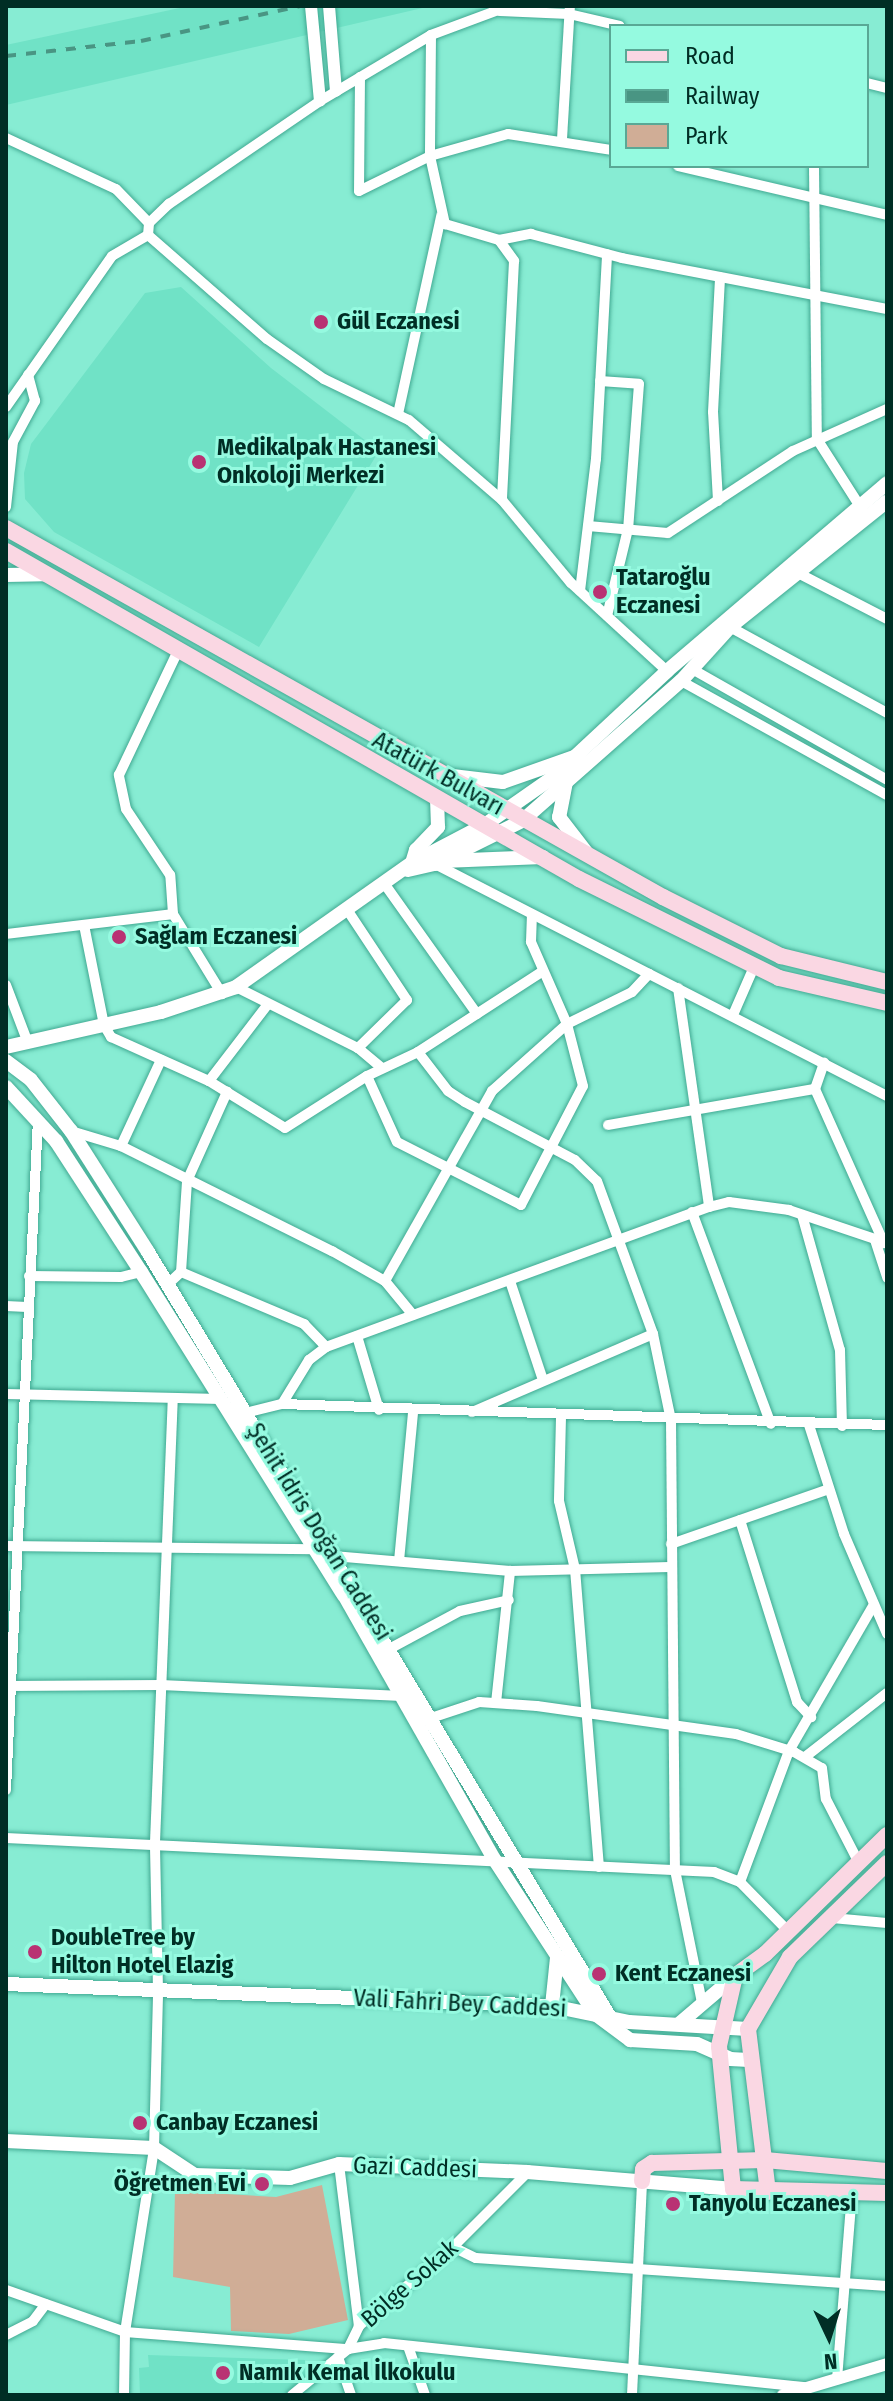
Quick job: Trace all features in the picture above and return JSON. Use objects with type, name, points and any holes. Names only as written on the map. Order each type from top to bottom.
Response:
[{"type":"main road","points":[[6,1047],[104,1025],[222,994],[236,987],[386,886],[409,867],[486,824],[577,756],[667,671],[887,483]]},
{"type":"main road","points":[[439,862],[502,834],[522,821],[681,681],[730,627],[887,501]]},
{"type":"main road","name":"Atatürk Bulvarı","points":[[6,528],[440,776],[781,956],[887,982]]},
{"type":"main road","name":"Atatürk Bulvarı","points":[[6,551],[437,800],[754,967],[779,978],[887,1003]]},
{"type":"main road","points":[[6,575],[45,574]]},
{"type":"main road","points":[[440,776],[503,782],[577,756]]},
{"type":"main road","points":[[566,782],[559,817],[587,856]]},
{"type":"main road","points":[[409,867],[416,850],[438,827],[437,800]]},
{"type":"main road","points":[[409,867],[439,862],[543,857]]},
{"type":"main road","name":"Şehit İdris Doğan Caddesi","points":[[6,1061],[31,1080],[71,1131],[168,1284],[391,1648],[516,1864],[611,2019]]},
{"type":"main road","name":"Şehit İdris Doğan Caddesi","points":[[6,1087],[38,1118],[141,1272],[315,1549],[494,1859],[595,2014]]},
{"type":"main road","points":[[680,2023],[788,1931],[887,1835]]},
{"type":"main road","points":[[768,2192],[749,2060],[748,2029],[790,1957],[887,1863]]},
{"type":"main road","points":[[552,2006],[557,1958]]},
{"type":"main road","points":[[733,2189],[719,2055],[721,2026],[735,1976]]},
{"type":"main road","name":"Vali Fahri Bey Caddesi","points":[[6,1984],[552,2006],[611,2019],[748,2029]]},
{"type":"main road","points":[[595,2014],[630,2040],[697,2044],[719,2055],[749,2060]]},
{"type":"main road","points":[[6,2141],[154,2148]]},
{"type":"main road","name":"Gazi Caddesi","points":[[154,2148],[195,2175],[290,2178],[339,2164],[528,2172],[768,2192],[887,2193]]},
{"type":"main road","points":[[642,2181],[643,2169],[652,2163],[765,2160],[887,2171]]},
{"type":"street","points":[[311,6],[320,101]]},
{"type":"street","points":[[329,6],[336,91]]},
{"type":"street","points":[[149,223],[320,101],[431,35],[504,8],[570,10],[614,24]]},
{"type":"street","points":[[562,139],[570,10]]},
{"type":"street","points":[[431,35],[430,156],[445,224],[499,240],[531,234],[607,254],[887,309]]},
{"type":"street","points":[[360,77],[359,191],[430,156],[508,134],[562,139],[609,150]]},
{"type":"street","points":[[6,138],[116,189],[149,223],[148,235]]},
{"type":"street","points":[[686,168],[887,215]]},
{"type":"street","points":[[814,168],[812,295],[817,439],[859,505]]},
{"type":"street","points":[[398,414],[442,211]]},
{"type":"street","points":[[148,235],[267,339],[324,379],[398,414],[502,500],[580,591],[667,671]]},
{"type":"street","points":[[6,407],[112,256],[148,235]]},
{"type":"street","points":[[499,240],[514,261],[502,500]]},
{"type":"street","points":[[580,591],[600,381],[607,254]]},
{"type":"street","points":[[718,501],[713,412],[720,277]]},
{"type":"street","points":[[6,507],[13,442],[35,401],[28,375]]},
{"type":"street","points":[[600,381],[639,384],[628,529],[607,616]]},
{"type":"street","points":[[588,526],[668,533],[817,439],[887,409]]},
{"type":"street","points":[[796,572],[887,619]]},
{"type":"street","points":[[730,627],[887,713]]},
{"type":"street","points":[[178,651],[125,754],[119,775],[126,809],[170,875],[173,914],[222,994]]},
{"type":"street","points":[[692,669],[887,780]]},
{"type":"street","points":[[681,681],[887,795]]},
{"type":"street","points":[[439,862],[532,915],[887,1096]]},
{"type":"street","points":[[386,886],[477,1014]]},
{"type":"street","points":[[348,911],[407,1000],[358,1048]]},
{"type":"street","points":[[6,934],[173,914]]},
{"type":"street","points":[[367,1076],[397,1142],[521,1205],[583,1086],[567,1024],[531,942],[532,915]]},
{"type":"street","points":[[84,925],[104,1025],[117,1042],[209,1081],[285,1128],[367,1076],[418,1052],[543,971]]},
{"type":"street","points":[[733,1015],[754,967]]},
{"type":"street","points":[[385,1281],[478,1111],[509,1073],[567,1024],[632,992],[649,974]]},
{"type":"street","points":[[6,985],[28,1043]]},
{"type":"street","points":[[236,987],[358,1048],[382,1068]]},
{"type":"street","points":[[678,988],[691,1107],[709,1207]]},
{"type":"street","points":[[209,1081],[268,1004]]},
{"type":"street","points":[[418,1052],[448,1091],[478,1111],[553,1148],[597,1181],[653,1334],[671,1420],[675,1870],[702,2003]]},
{"type":"street","points":[[121,1146],[161,1060]]},
{"type":"street","points":[[824,1063],[815,1089],[882,1242],[887,1278]]},
{"type":"street","points":[[608,1125],[691,1107],[815,1089]]},
{"type":"street","points":[[168,1284],[181,1272],[187,1181],[227,1092]]},
{"type":"street","points":[[6,1790],[22,1395],[38,1118]]},
{"type":"street","points":[[71,1131],[121,1146],[385,1281],[413,1315]]},
{"type":"street","points":[[282,1404],[309,1360],[326,1347],[619,1243],[709,1207],[729,1202],[802,1215],[882,1242]]},
{"type":"street","points":[[692,1212],[771,1424]]},
{"type":"street","points":[[802,1215],[840,1350],[842,1426]]},
{"type":"street","points":[[29,1276],[121,1277],[141,1272]]},
{"type":"street","points":[[181,1272],[304,1324],[326,1347]]},
{"type":"street","points":[[510,1281],[543,1380]]},
{"type":"street","points":[[6,1306],[27,1307]]},
{"type":"street","points":[[470,1413],[653,1334]]},
{"type":"street","points":[[357,1336],[379,1410]]},
{"type":"street","points":[[6,1394],[221,1399]]},
{"type":"street","points":[[124,2395],[125,2332],[154,2148],[158,1990],[155,1842],[173,1398]]},
{"type":"street","points":[[245,1413],[282,1404],[413,1412],[887,1425]]},
{"type":"street","points":[[399,1561],[413,1412]]},
{"type":"street","points":[[561,1417],[559,1501],[575,1569],[599,1867]]},
{"type":"street","points":[[809,1425],[829,1489],[873,1606],[887,1634]]},
{"type":"street","points":[[671,1544],[829,1489]]},
{"type":"street","points":[[740,1520],[797,1702],[811,1717]]},
{"type":"street","points":[[6,1546],[315,1549]]},
{"type":"street","points":[[333,1556],[510,1571],[670,1567]]},
{"type":"street","points":[[496,1703],[510,1571]]},
{"type":"street","points":[[391,1648],[460,1611],[509,1600]]},
{"type":"street","points":[[740,1882],[789,1751],[873,1606]]},
{"type":"street","points":[[9,1686],[161,1685],[402,1696]]},
{"type":"street","points":[[805,1757],[887,1693]]},
{"type":"street","points":[[431,1718],[467,1705],[496,1703],[736,1734],[789,1751],[822,1768],[826,1799],[858,1861]]},
{"type":"street","points":[[6,1838],[155,1842],[494,1859],[516,1864],[714,1872],[740,1882],[788,1931]]},
{"type":"street","points":[[832,1918],[887,1923]]},
{"type":"street","points":[[339,2164],[359,2326]]},
{"type":"street","name":"Bölge Sokak","points":[[292,2395],[348,2349],[359,2326],[453,2247],[528,2172]]},
{"type":"street","points":[[632,2395],[642,2181]]},
{"type":"street","points":[[837,2379],[852,2191]]},
{"type":"street","points":[[453,2247],[476,2258],[640,2272],[887,2286]]},
{"type":"street","points":[[6,2290],[125,2332],[348,2349],[408,2346],[634,2367],[808,2388]]},
{"type":"street","points":[[6,2335],[33,2321],[46,2304]]},
{"type":"street","points":[[408,2346],[425,2395]]},
{"type":"street","points":[[334,2360],[351,2395]]},
{"type":"street","points":[[783,2395],[887,2364]]},
{"type":"shaded area","points":[[189,6],[431,6],[6,105],[6,45]]},
{"type":"shaded area","name":"Medikalpak Hastanesi Onkoloji Merkezi","points":[[181,287],[271,368],[379,451],[259,647],[54,532],[25,499],[24,473],[31,444],[145,293]]},
{"type":"shaded area","name":"Namık Kemal İlkokulu","points":[[148,2355],[305,2360],[307,2378],[287,2395],[140,2395],[139,2368],[149,2367]]},
{"type":"green space","points":[[322,2185],[348,2320],[289,2334],[231,2331],[230,2287],[173,2277],[175,2191],[276,2197]]},
{"type":"railway","points":[[6,56],[141,41],[300,6]]},
{"type":"place","name":"Gül Eczanesi","points":[[321,322]]},
{"type":"place","name":"Medikalpak Hastanesi Onkoloji Merkezi","points":[[199,462]]},
{"type":"place","name":"Tataroğlu Eczanesi","points":[[600,592]]},
{"type":"place","name":"Sağlam Eczanesi","points":[[119,937]]},
{"type":"place","name":"DoubleTree by Hilton Hotel Elazig","points":[[35,1952]]},
{"type":"place","name":"Kent Eczanesi","points":[[599,1974]]},
{"type":"place","name":"Canbay Eczanesi","points":[[140,2123]]},
{"type":"place","name":"Öğretmen Evi","points":[[262,2184]]},
{"type":"place","name":"Tanyolu Eczanesi","points":[[673,2204]]},
{"type":"place","name":"Namık Kemal İlkokulu","points":[[223,2373]]}]
